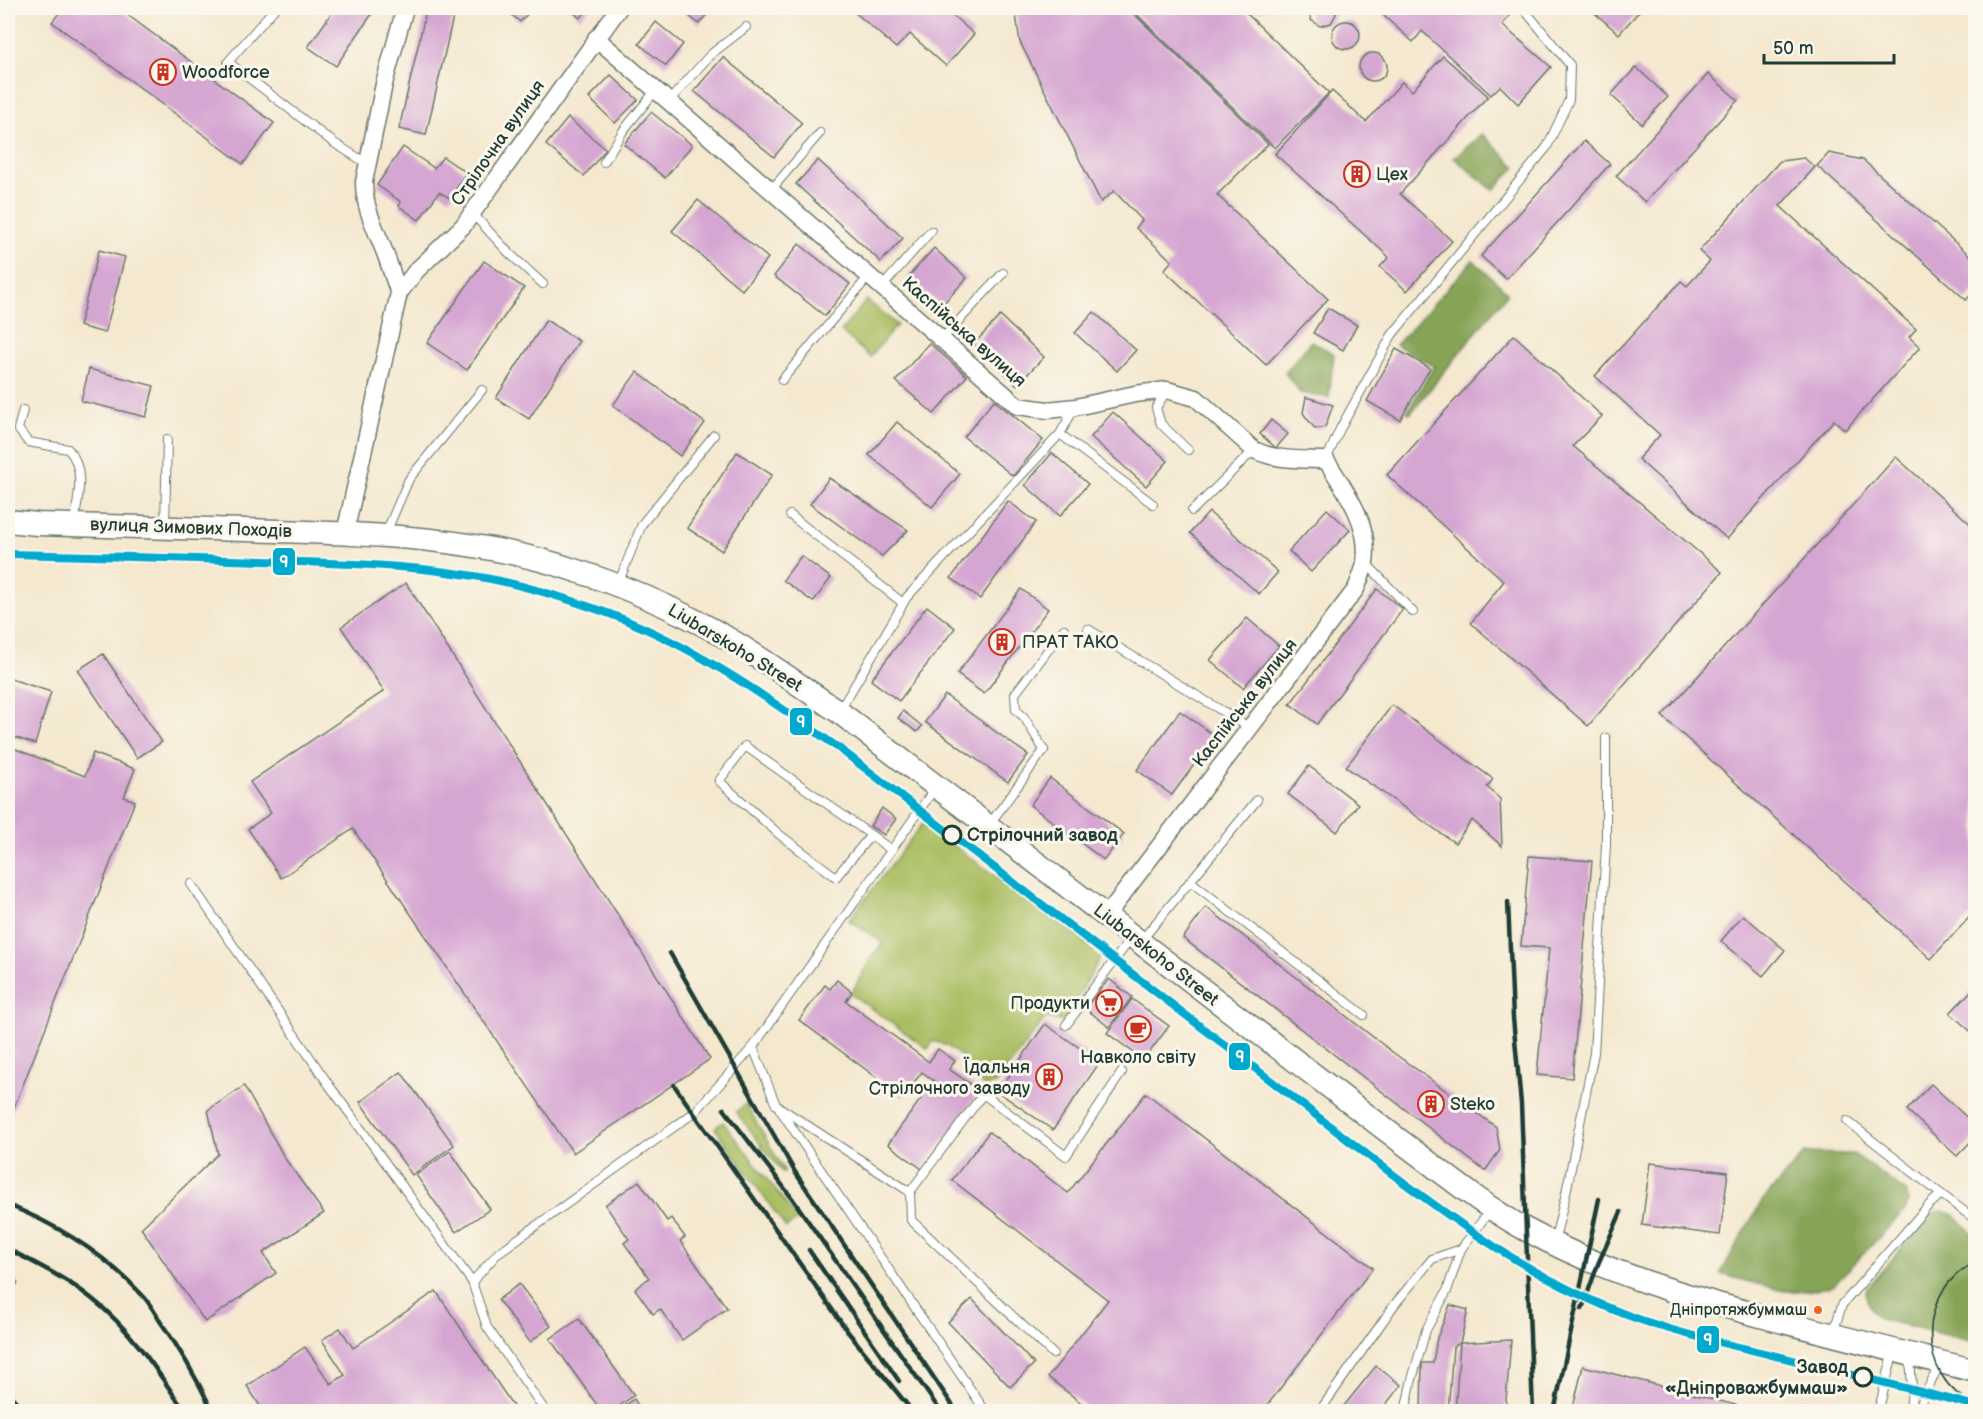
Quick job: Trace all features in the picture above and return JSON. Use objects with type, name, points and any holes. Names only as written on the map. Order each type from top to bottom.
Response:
[{"type":"main road","name":"вулиця Зимових Походів","points":[[8,521],[37,524],[345,533]]},
{"type":"main road","name":"вулиця Зимових Походів","points":[[8,528],[37,524]]},
{"type":"main road","name":"Liubarskoho Street","points":[[345,533],[461,543],[537,559],[617,586],[699,622],[753,654],[839,712],[1492,1209],[1554,1244],[1631,1278],[1672,1292],[1976,1371]]},
{"type":"street","points":[[399,293],[368,212],[364,197],[364,182],[384,84],[405,8]]},
{"type":"street","name":"Стрілочна вулиця","points":[[345,533],[399,293],[416,272],[463,226],[614,9]]},
{"type":"street","name":"Каспійська вулиця","points":[[596,38],[1018,406],[1047,410],[1076,407],[1135,394],[1167,390],[1196,398],[1254,450],[1285,459],[1326,460],[1353,504],[1365,540],[1365,563],[1356,589],[1106,916]]},
{"type":"lane","points":[[275,8],[228,62],[334,143],[368,164]]},
{"type":"lane","points":[[1326,460],[1340,429],[1392,334],[1547,147],[1569,100],[1570,65],[1523,8]]},
{"type":"lane","points":[[669,101],[710,55],[746,27]]},
{"type":"lane","points":[[604,162],[622,131],[656,90]]},
{"type":"lane","points":[[771,190],[820,133]]},
{"type":"lane","points":[[472,213],[509,253],[543,284]]},
{"type":"lane","points":[[782,381],[876,281],[931,231]]},
{"type":"lane","points":[[942,339],[1003,273]]},
{"type":"lane","points":[[384,536],[409,479],[482,390]]},
{"type":"lane","points":[[1167,390],[1156,408],[1161,424],[1188,450]]},
{"type":"lane","points":[[839,712],[903,603],[1060,434],[1076,407]]},
{"type":"lane","points":[[23,410],[18,429],[28,442],[68,449],[71,453],[80,479],[74,525]]},
{"type":"lane","points":[[1060,434],[1153,504]]},
{"type":"lane","points":[[617,586],[642,524],[714,435]]},
{"type":"lane","points":[[165,528],[167,439]]},
{"type":"lane","points":[[1192,511],[1254,450]]},
{"type":"lane","points":[[790,515],[903,603]]},
{"type":"lane","points":[[1365,563],[1413,612]]},
{"type":"lane","points":[[989,825],[1044,750],[1024,717],[1016,710],[1016,694],[1064,629]]},
{"type":"lane","points":[[1088,629],[1250,728]]},
{"type":"lane","points":[[1554,1244],[1594,1053],[1606,845],[1606,738]]},
{"type":"lane","points":[[871,835],[836,877],[780,835],[719,781],[745,746],[871,835],[891,850]]},
{"type":"lane","points":[[472,1282],[498,1253],[694,1112],[753,1047],[937,785]]},
{"type":"lane","points":[[1066,1024],[1257,800]]},
{"type":"lane","points":[[1190,881],[1364,1015]]},
{"type":"lane","points":[[191,884],[329,1085],[472,1282],[487,1327],[546,1412]]},
{"type":"lane","points":[[753,1047],[776,1105],[986,1412]]},
{"type":"lane","points":[[1053,1354],[911,1220],[910,1192],[983,1094],[1066,1156],[1122,1072]]},
{"type":"lane","points":[[776,1105],[910,1192]]},
{"type":"lane","points":[[1847,1121],[1976,1220]]},
{"type":"lane","points":[[1832,1335],[1842,1305],[1941,1194]]},
{"type":"lane","points":[[1405,1412],[1426,1330],[1447,1291],[1461,1250],[1492,1209]]},
{"type":"lane","points":[[1319,1412],[1395,1304],[1432,1259],[1461,1250]]},
{"type":"lane","points":[[1878,1412],[1902,1352]]},
{"type":"lane","points":[[1902,1352],[1912,1389],[1910,1412]]},
{"type":"lane","points":[[1917,1412],[1940,1362]]},
{"type":"green space","points":[[1482,134],[1516,167],[1493,190],[1454,158]]},
{"type":"green space","points":[[1473,260],[1508,293],[1410,414],[1407,412],[1434,366],[1396,345]]},
{"type":"green space","points":[[867,300],[897,325],[870,357],[841,331]]},
{"type":"green space","points":[[1311,341],[1334,354],[1329,398],[1300,393],[1285,373]]},
{"type":"green space","points":[[923,823],[1102,954],[1064,1022],[1046,1017],[996,1084],[984,1086],[962,1071],[963,1058],[946,1045],[933,1041],[928,1049],[851,994],[872,956],[883,943],[849,920]]},
{"type":"green space","points":[[746,1104],[785,1172],[783,1173],[736,1112]]},
{"type":"green space","points":[[723,1122],[798,1219],[786,1228],[715,1128]]},
{"type":"green space","points":[[1805,1153],[1854,1154],[1907,1193],[1906,1209],[1833,1286],[1807,1291],[1784,1291],[1720,1274],[1762,1201]]},
{"type":"green space","points":[[1935,1212],[1954,1214],[1975,1236],[1975,1342],[1880,1319],[1873,1313],[1868,1302],[1866,1289],[1929,1217]]},
{"type":"building","name":"Woodforce","points":[[63,8],[118,8],[274,123],[243,164],[52,22]]},
{"type":"building","points":[[335,8],[376,8],[336,66],[308,47]]},
{"type":"building","points":[[504,8],[533,8],[520,22]]},
{"type":"building","points":[[569,8],[590,8],[580,18]]},
{"type":"building","points":[[679,8],[712,8],[699,24]]},
{"type":"building","points":[[850,8],[944,8],[974,34],[946,66],[910,34],[896,48]]},
{"type":"building","points":[[1015,8],[1128,8],[1268,144],[1217,195],[1328,299],[1266,365],[1164,270],[1172,261],[1136,228],[1142,220],[1114,191],[1101,202],[1020,42]]},
{"type":"building","points":[[1130,8],[1241,8],[1329,93],[1275,148]]},
{"type":"building","points":[[1245,8],[1270,8],[1260,11]]},
{"type":"building","points":[[1309,8],[1336,8],[1336,14],[1331,23],[1320,26],[1311,20]]},
{"type":"building","points":[[1375,8],[1473,8],[1479,13],[1485,8],[1499,8],[1509,16],[1502,25],[1551,67],[1518,104],[1500,86],[1491,95],[1422,31],[1413,42]]},
{"type":"building","points":[[1589,8],[1642,8],[1619,34]]},
{"type":"building","points":[[1960,8],[1976,8],[1976,21]]},
{"type":"building","points":[[426,11],[453,17],[426,135],[399,129]]},
{"type":"building","points":[[1346,21],[1356,25],[1360,35],[1356,45],[1346,49],[1336,45],[1332,35],[1336,25]]},
{"type":"building","points":[[656,22],[683,44],[666,66],[639,44]]},
{"type":"building","points":[[1373,53],[1383,57],[1387,67],[1383,77],[1373,81],[1363,77],[1359,67],[1363,57]]},
{"type":"building","name":"Цех","points":[[1443,56],[1488,96],[1400,194],[1452,241],[1407,291],[1380,267],[1389,257],[1275,154],[1332,91],[1366,122],[1402,82],[1412,91]]},
{"type":"building","points":[[723,57],[802,123],[774,157],[694,91]]},
{"type":"building","points":[[1636,67],[1668,97],[1642,124],[1611,95]]},
{"type":"building","points":[[1708,74],[1738,100],[1645,202],[1616,176]]},
{"type":"building","points":[[611,75],[638,100],[615,123],[589,98]]},
{"type":"building","points":[[651,112],[692,145],[665,178],[624,144]]},
{"type":"building","points":[[568,118],[606,149],[584,176],[546,145]]},
{"type":"building","points":[[1584,141],[1610,164],[1506,279],[1481,256]]},
{"type":"building","points":[[403,147],[434,168],[443,157],[467,173],[450,198],[439,192],[419,220],[399,206],[401,202],[377,185]]},
{"type":"building","points":[[1829,153],[1863,160],[1976,261],[1976,290],[1966,300],[1817,166]]},
{"type":"building","points":[[1804,158],[1815,167],[1780,206],[1916,329],[1909,337],[1920,347],[1845,430],[1834,420],[1727,539],[1638,459],[1660,435],[1595,376],[1681,281],[1687,286],[1710,261],[1699,251],[1780,161]]},
{"type":"building","points":[[818,160],[903,238],[881,262],[796,184]]},
{"type":"building","points":[[698,200],[768,258],[742,290],[672,231]]},
{"type":"building","points":[[799,244],[850,284],[825,316],[774,276]]},
{"type":"building","points":[[934,248],[967,278],[941,306],[908,277]]},
{"type":"building","points":[[99,250],[125,257],[105,333],[79,326]]},
{"type":"building","points":[[484,261],[524,288],[467,370],[427,343]]},
{"type":"building","points":[[1328,308],[1357,325],[1343,350],[1313,333]]},
{"type":"building","points":[[1094,312],[1136,350],[1117,371],[1075,333]]},
{"type":"building","points":[[1000,316],[1044,357],[1017,385],[974,344]]},
{"type":"building","points":[[546,320],[579,341],[529,419],[496,398]]},
{"type":"building","points":[[1514,335],[1602,416],[1573,446],[1722,572],[1588,726],[1471,623],[1504,581],[1387,475]]},
{"type":"building","points":[[929,343],[967,376],[934,414],[896,381]]},
{"type":"building","points":[[1396,349],[1430,368],[1400,420],[1367,401]]},
{"type":"building","points":[[89,369],[154,386],[146,417],[81,401]]},
{"type":"building","points":[[637,372],[705,423],[680,456],[613,405]]},
{"type":"building","points":[[1306,397],[1333,405],[1325,427],[1315,429],[1303,413]]},
{"type":"building","points":[[994,400],[1043,440],[1013,476],[964,437]]},
{"type":"building","points":[[1113,412],[1168,461],[1146,486],[1091,437]]},
{"type":"building","points":[[1271,420],[1288,434],[1276,448],[1260,434]]},
{"type":"building","points":[[897,422],[960,474],[932,507],[869,455]]},
{"type":"building","points":[[737,452],[772,475],[722,551],[687,528]]},
{"type":"building","points":[[1052,453],[1088,484],[1060,516],[1025,485]]},
{"type":"building","points":[[1896,457],[1976,529],[1976,910],[1931,959],[1662,716]]},
{"type":"building","points":[[829,478],[908,530],[882,556],[810,504]]},
{"type":"building","points":[[1008,501],[1036,522],[980,599],[951,578]]},
{"type":"building","points":[[1327,509],[1350,530],[1311,572],[1289,551]]},
{"type":"building","points":[[1209,512],[1278,572],[1259,594],[1190,533]]},
{"type":"building","points":[[801,556],[831,578],[813,602],[783,580]]},
{"type":"building","points":[[406,583],[710,1059],[573,1153],[353,829],[281,878],[248,829],[271,813],[250,782],[384,691],[341,627]]},
{"type":"building","name":"ПРАТ ТАКО","points":[[1021,589],[1048,609],[984,694],[957,674]]},
{"type":"building","points":[[1377,589],[1403,609],[1317,724],[1290,704]]},
{"type":"building","points":[[927,606],[955,628],[899,701],[871,680]]},
{"type":"building","points":[[1247,618],[1279,646],[1243,688],[1210,660]]},
{"type":"building","points":[[103,654],[162,742],[137,758],[78,670]]},
{"type":"building","points":[[8,678],[51,692],[35,744],[8,735]]},
{"type":"building","points":[[945,695],[1028,755],[1008,782],[925,722]]},
{"type":"building","points":[[1392,705],[1493,779],[1487,787],[1500,799],[1502,846],[1472,820],[1455,843],[1346,767]]},
{"type":"building","points":[[903,711],[922,726],[917,732],[898,718]]},
{"type":"building","points":[[1180,711],[1215,736],[1172,795],[1137,770]]},
{"type":"building","points":[[8,746],[85,776],[93,753],[135,769],[124,797],[135,801],[8,1123]]},
{"type":"building","points":[[1309,766],[1358,804],[1337,832],[1288,794]]},
{"type":"building","points":[[1050,778],[1124,834],[1104,860],[1030,805]]},
{"type":"building","points":[[882,808],[896,819],[884,835],[870,826]]},
{"type":"building","points":[[1529,856],[1592,861],[1572,1078],[1537,1075],[1549,948],[1521,946]]},
{"type":"building","points":[[1206,907],[1391,1051],[1496,1127],[1500,1150],[1485,1171],[1183,938]]},
{"type":"building","points":[[1743,915],[1785,950],[1763,976],[1721,941]]},
{"type":"building","name":"Продукти","points":[[1109,979],[1132,997],[1109,1027],[1085,1008]]},
{"type":"building","points":[[837,980],[852,992],[846,1001],[929,1062],[938,1049],[955,1061],[949,1069],[980,1091],[922,1169],[888,1144],[934,1081],[922,1072],[903,1097],[799,1020],[825,985],[830,989]]},
{"type":"building","points":[[1976,986],[1976,1036],[1950,1013]]},
{"type":"building","name":"Навколо світу","points":[[1132,999],[1169,1026],[1144,1060],[1107,1033]]},
{"type":"building","name":"Їдальня Стрілочного заводу","points":[[1045,1024],[1100,1062],[1053,1130],[998,1092]]},
{"type":"building","points":[[401,1072],[454,1145],[412,1175],[360,1102]]},
{"type":"building","points":[[1931,1084],[1976,1126],[1976,1136],[1957,1156],[1907,1110]]},
{"type":"building","points":[[244,1086],[286,1160],[324,1213],[263,1253],[276,1273],[205,1322],[141,1228],[218,1154],[208,1110]]},
{"type":"building","points":[[1146,1093],[1373,1268],[1262,1412],[1093,1412],[1048,1377],[1108,1300],[952,1180],[989,1132],[1068,1193]]},
{"type":"building","points":[[450,1151],[490,1209],[456,1232],[416,1175]]},
{"type":"building","points":[[1650,1163],[1728,1172],[1720,1235],[1642,1225]]},
{"type":"building","points":[[639,1181],[667,1221],[671,1218],[685,1237],[680,1241],[727,1308],[682,1340],[660,1309],[653,1314],[635,1289],[649,1278],[624,1243],[629,1239],[605,1205]]},
{"type":"building","points":[[8,1273],[18,1283],[8,1295]]},
{"type":"building","points":[[519,1284],[551,1326],[530,1342],[498,1300]]},
{"type":"building","points":[[436,1291],[517,1412],[264,1412],[247,1386],[305,1347],[331,1384],[345,1375],[322,1340],[340,1328],[353,1348]]},
{"type":"building","points":[[972,1299],[1034,1364],[1010,1387],[948,1322]]},
{"type":"building","points":[[1450,1305],[1468,1310],[1460,1343],[1453,1347],[1448,1412],[1421,1412],[1422,1363],[1433,1363],[1437,1338]]},
{"type":"building","points":[[579,1319],[634,1395],[611,1412],[602,1412],[550,1339]]},
{"type":"building","points":[[1511,1340],[1505,1412],[1455,1412],[1460,1343]]},
{"type":"building","points":[[1376,1366],[1401,1385],[1380,1412],[1339,1412]]},
{"type":"building","points":[[1583,1366],[1759,1411],[1759,1412],[1572,1412]]},
{"type":"building","points":[[634,1399],[642,1412],[616,1412]]},
{"type":"tram line","points":[[1976,1262],[1956,1275],[1942,1292],[1934,1312],[1931,1334],[1933,1355],[1942,1375],[1956,1392],[1976,1405]]},
{"type":"railway","points":[[1508,902],[1513,1018],[1521,1104],[1533,1412]]},
{"type":"railway","points":[[670,953],[795,1172],[957,1412]]},
{"type":"railway","points":[[674,1085],[848,1332],[913,1412]]},
{"type":"railway","points":[[724,1109],[792,1198],[941,1412]]},
{"type":"railway","points":[[1554,1412],[1599,1199]]},
{"type":"railway","points":[[8,1205],[45,1222],[81,1243],[130,1282],[147,1300],[176,1345],[213,1412]]},
{"type":"railway","points":[[1582,1309],[1598,1264],[1621,1212]]},
{"type":"railway","points":[[8,1249],[71,1284],[105,1310],[143,1351],[185,1412]]},
{"type":"railway","points":[[809,1250],[899,1381]]},
{"type":"railway","points":[[8,1393],[26,1412]]},
{"type":"transit line","name":"9","points":[[8,554],[337,563],[436,571],[495,580],[528,588],[577,602],[626,620],[659,635],[722,670],[782,708],[840,749],[1391,1173],[1442,1211],[1522,1264],[1607,1307],[1666,1328],[1976,1406]]},
{"type":"place","name":"Woodforce","points":[[163,72]]},
{"type":"place","name":"Цех","points":[[1357,174]]},
{"type":"place","name":"ПРАТ ТАКО","points":[[1002,642]]},
{"type":"place","name":"Стрілочний завод","points":[[952,835]]},
{"type":"place","name":"Продукти","points":[[1109,1003]]},
{"type":"place","name":"Навколо світу","points":[[1138,1029]]},
{"type":"place","name":"Їдальня Стрілочного заводу","points":[[1049,1077]]},
{"type":"place","name":"Steko","points":[[1431,1104]]},
{"type":"place","name":"Дніпротяжбуммаш","points":[[1818,1310]]},
{"type":"place","name":"Завод «Дніпроважбуммаш»","points":[[1863,1377]]}]
